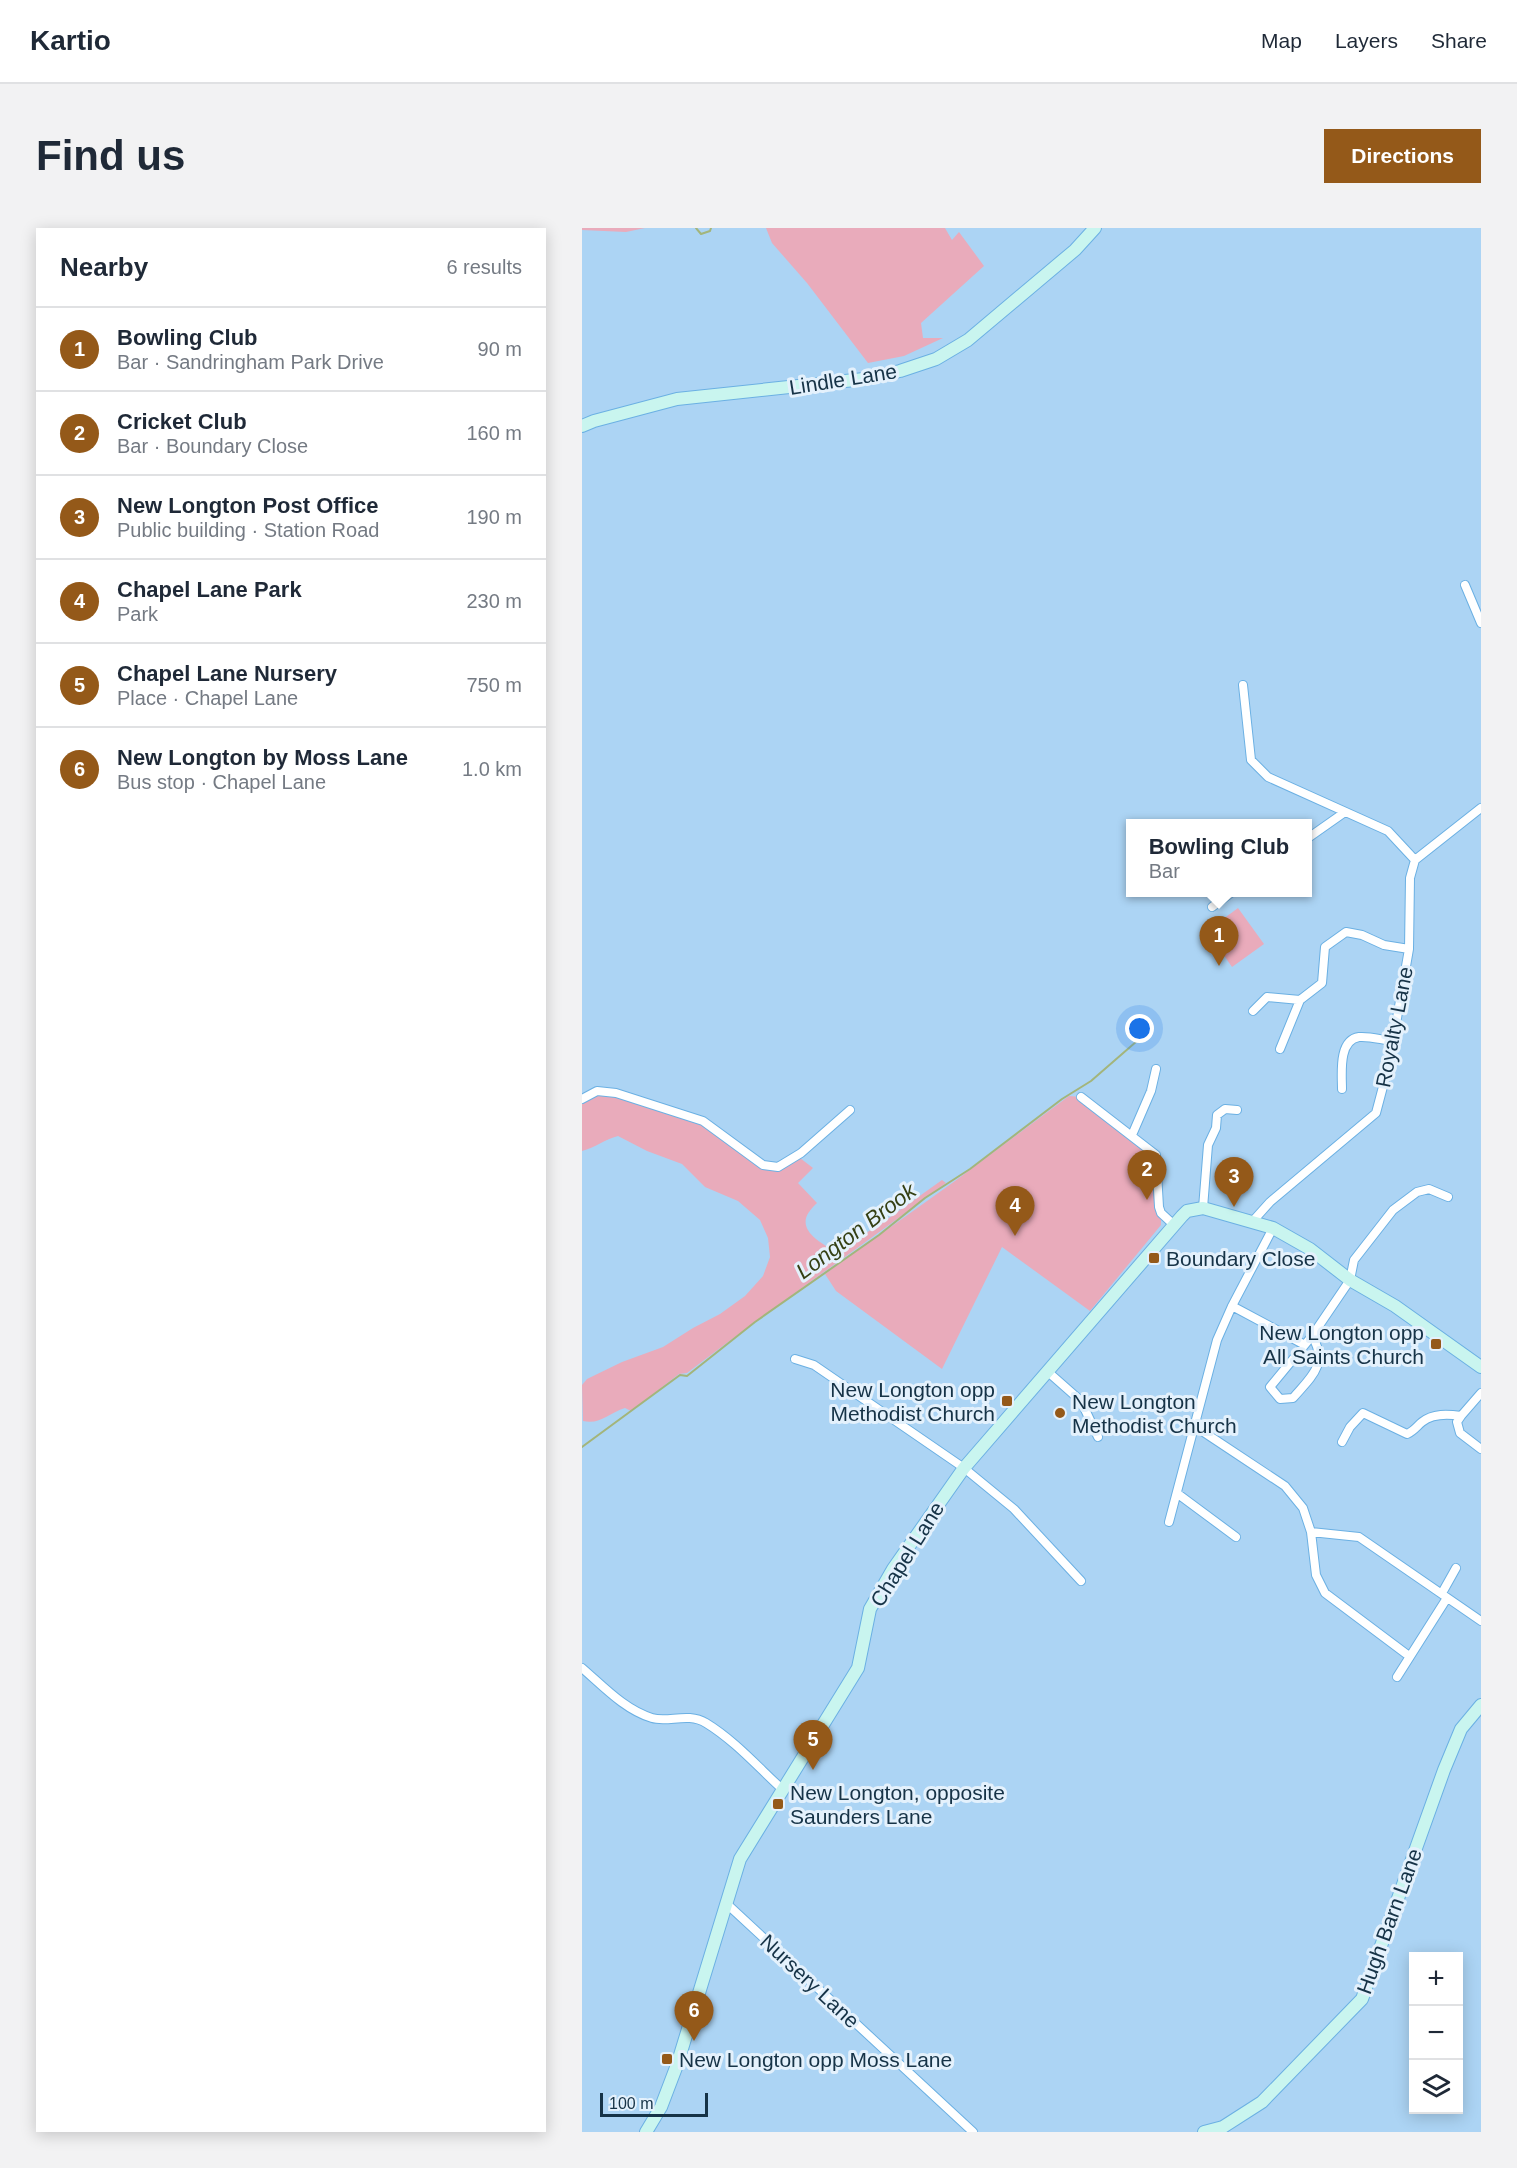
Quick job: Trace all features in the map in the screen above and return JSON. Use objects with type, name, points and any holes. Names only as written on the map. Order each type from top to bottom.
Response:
[{"type":"street","name":"Lindle Lane","points":[[582,426],[677,399],[864,379],[900,371],[936,359],[969,340],[1075,250],[1095,228]]},
{"type":"street","points":[[1465,585],[1481,623]]},
{"type":"street","points":[[1243,685],[1251,760],[1268,777],[1388,831],[1415,860],[1481,808]]},
{"type":"street","points":[[1312,835],[1345,812]]},
{"type":"street","name":"Royalty Lane","points":[[1252,1222],[1270,1202],[1376,1113],[1393,1041],[1409,949],[1410,878],[1415,860]]},
{"type":"street","points":[[1212,907],[1225,897]]},
{"type":"street","points":[[1280,1049],[1300,1000],[1322,983],[1325,947],[1346,932],[1362,935],[1384,945],[1409,949]]},
{"type":"street","points":[[1253,1011],[1267,997],[1300,1000]]},
{"type":"street","points":[[1342,1089],[1342,1066],[1346,1046],[1353,1039],[1359,1037],[1393,1041]]},
{"type":"street","points":[[1132,1136],[1151,1091],[1156,1069]]},
{"type":"street","points":[[582,1099],[597,1091],[616,1093],[703,1121],[763,1165],[778,1167],[801,1153],[850,1110]]},
{"type":"street","points":[[1081,1097],[1156,1155],[1159,1207],[1161,1213],[1174,1225]]},
{"type":"street","points":[[1237,1110],[1225,1109],[1217,1115],[1216,1128],[1208,1145],[1203,1208],[1273,1228],[1310,1249],[1350,1280],[1395,1306],[1481,1367]]},
{"type":"street","points":[[1312,1336],[1318,1347],[1317,1370],[1293,1398],[1280,1399],[1270,1387],[1303,1344],[1312,1336],[1350,1280],[1354,1260],[1394,1210],[1417,1192],[1429,1189],[1448,1197]]},
{"type":"street","name":"Chapel Lane","points":[[646,2132],[661,2107],[677,2065],[740,1859],[858,1668],[870,1609],[893,1569],[964,1468],[1047,1371],[1187,1211],[1203,1208]]},
{"type":"street","points":[[1169,1522],[1196,1427],[1217,1340],[1273,1228]]},
{"type":"street","points":[[1232,1306],[1303,1344]]},
{"type":"street","points":[[795,1359],[814,1365],[964,1468],[1014,1509],[1081,1581]]},
{"type":"street","points":[[1047,1371],[1081,1401],[1098,1437]]},
{"type":"street","points":[[1481,1393],[1457,1422],[1460,1432],[1481,1449]]},
{"type":"street","points":[[1342,1442],[1350,1427],[1363,1413],[1407,1434],[1431,1417],[1449,1414],[1461,1416]]},
{"type":"street","points":[[1196,1427],[1285,1486],[1303,1508],[1311,1532],[1316,1575],[1325,1593],[1409,1656]]},
{"type":"street","points":[[1178,1494],[1236,1537]]},
{"type":"street","points":[[1311,1532],[1359,1537],[1481,1621]]},
{"type":"street","points":[[1397,1677],[1444,1596],[1456,1568]]},
{"type":"street","points":[[582,1668],[630,1708],[654,1719],[680,1717],[704,1721],[724,1736],[782,1789]]},
{"type":"street","name":"Hugh Barn Lane","points":[[1204,2132],[1225,2129],[1262,2102],[1362,1999],[1448,1760],[1461,1729],[1481,1705]]},
{"type":"street","name":"Nursery Lane","points":[[726,1904],[973,2132]]},
{"type":"shaded area","points":[[582,228],[645,228],[626,232],[582,230]]},
{"type":"shaded area","points":[[766,228],[945,228],[952,240],[959,232],[984,266],[921,323],[923,338],[943,338],[904,356],[868,363],[807,283],[772,243]]},
{"type":"shaded area","points":[[1238,908],[1264,944],[1232,967],[1207,931]]},
{"type":"shaded area","points":[[595,1095],[613,1095],[701,1124],[765,1168],[775,1171],[800,1158],[813,1168],[798,1183],[817,1203],[807,1217],[808,1230],[816,1239],[838,1250],[879,1225],[942,1180],[946,1183],[687,1373],[679,1374],[631,1411],[625,1408],[600,1420],[583,1421],[582,1385],[587,1379],[622,1362],[663,1347],[720,1314],[745,1296],[763,1276],[770,1257],[768,1238],[760,1220],[738,1201],[705,1187],[682,1164],[647,1151],[618,1136],[582,1151],[582,1101]]},
{"type":"shaded area","points":[[1069,1096],[1081,1097],[1151,1149],[1161,1213],[1161,1225],[1090,1311],[1002,1247],[942,1369],[836,1291],[825,1274]]},
{"type":"waterway","points":[[696,228],[701,234],[710,231],[711,228]]},
{"type":"waterway","name":"Longton Brook","points":[[582,1447],[680,1375],[687,1376],[755,1322],[879,1235],[925,1198],[970,1169],[1062,1099],[1091,1081],[1137,1041],[1149,1037]]},
{"type":"place","name":"Bowling Club","points":[[1219,966]]},
{"type":"place","name":"Cricket Club","points":[[1147,1200]]},
{"type":"place","name":"New Longton Post Office","points":[[1234,1207]]},
{"type":"place","name":"Chapel Lane Park","points":[[1015,1236]]},
{"type":"place","name":"Boundary Close","points":[[1154,1258]]},
{"type":"place","name":"New Longton opp All Saints Church","points":[[1436,1344]]},
{"type":"place","name":"New Longton opp Methodist Church","points":[[1007,1401]]},
{"type":"place","name":"New Longton Methodist Church","points":[[1060,1413]]},
{"type":"place","name":"Chapel Lane Nursery","points":[[813,1770]]},
{"type":"place","name":"New Longton, opposite Saunders Lane","points":[[778,1804]]},
{"type":"place","name":"New Longton by Moss Lane","points":[[694,2041]]},
{"type":"place","name":"New Longton opp Moss Lane","points":[[667,2059]]}]
